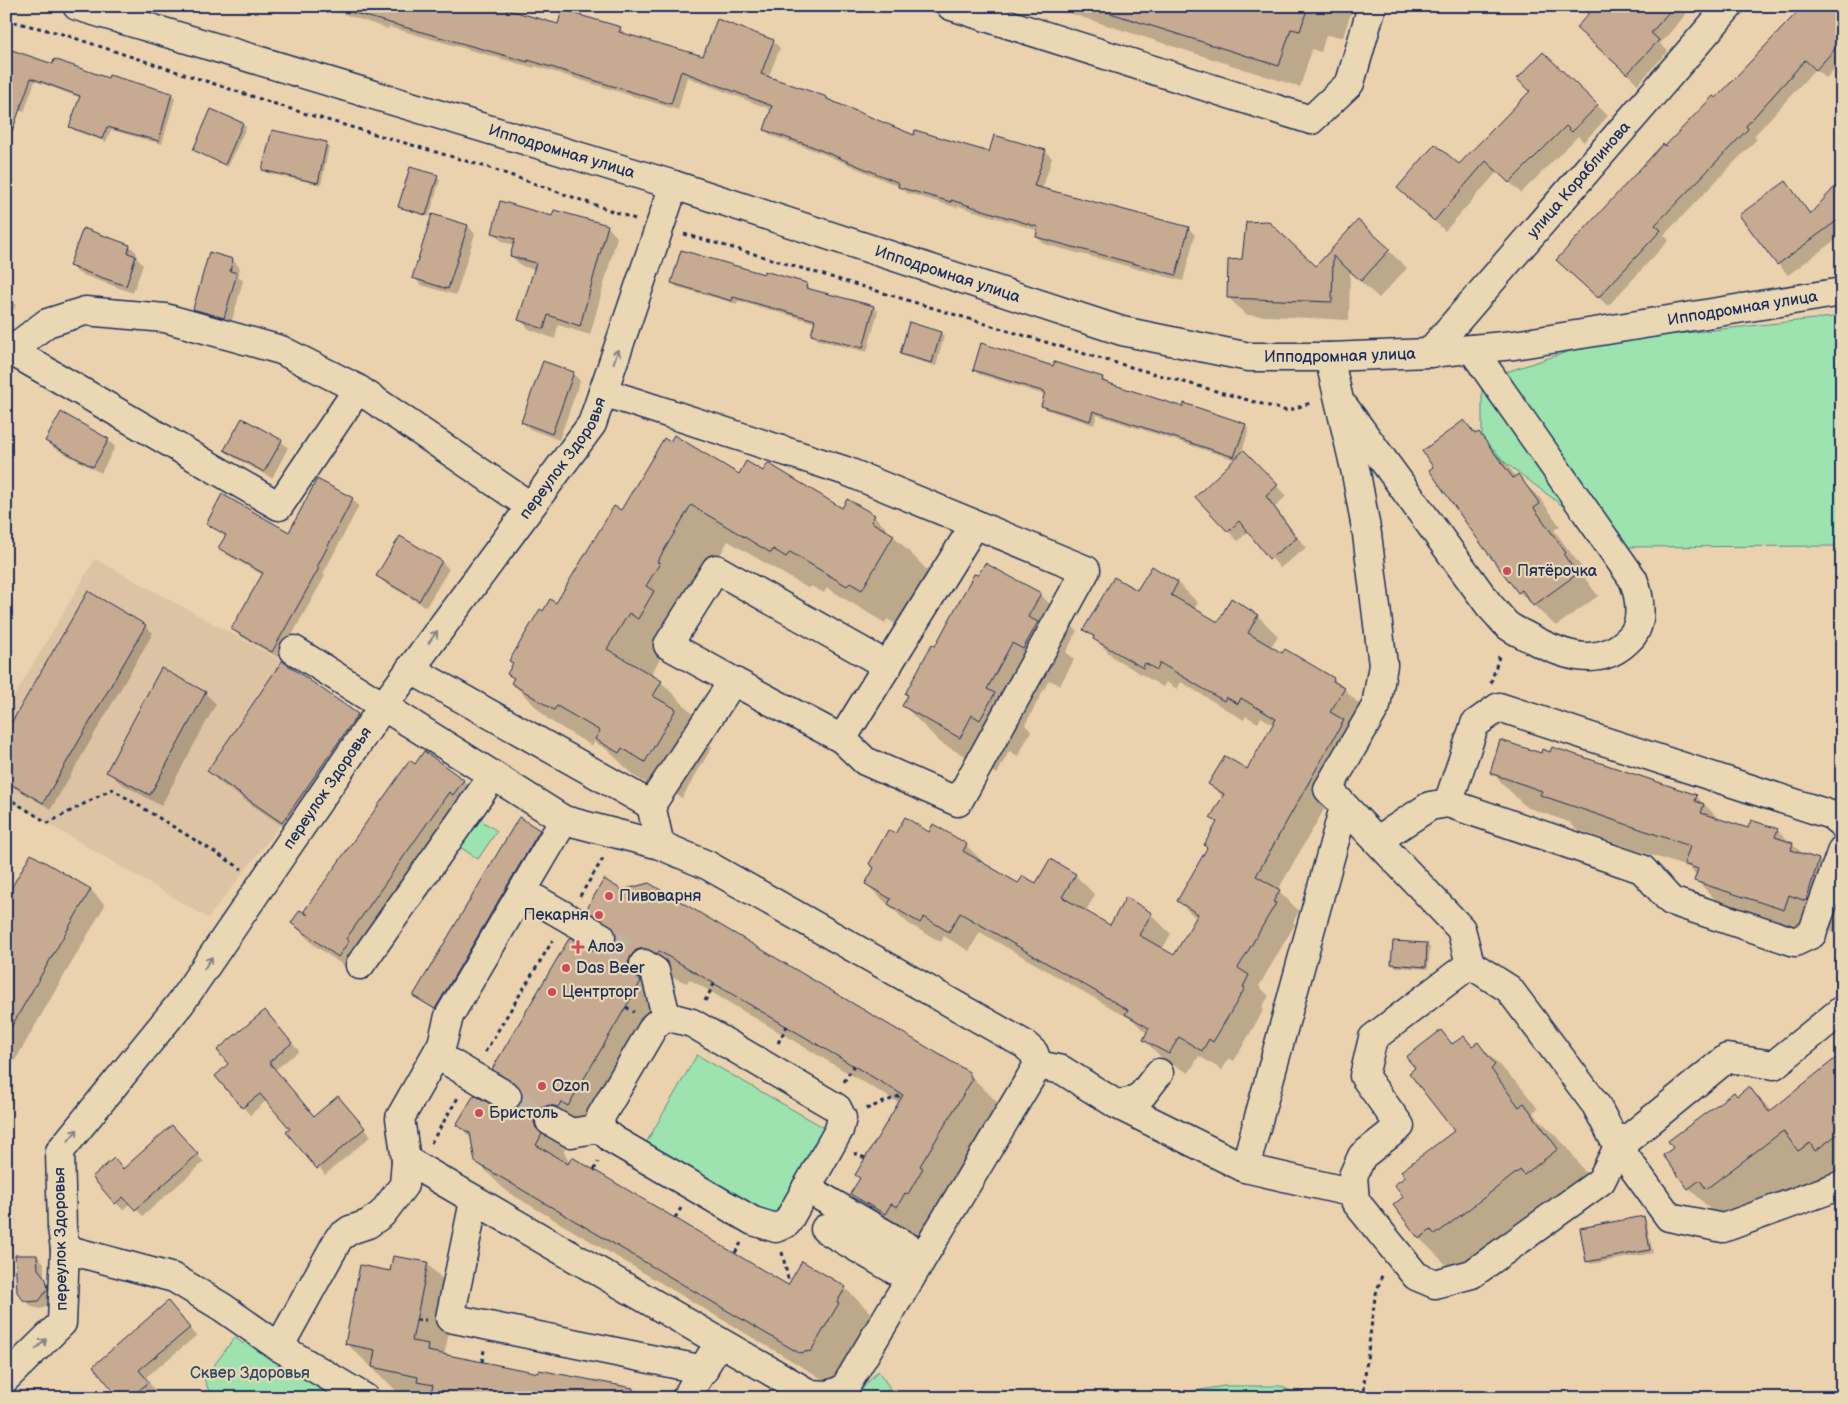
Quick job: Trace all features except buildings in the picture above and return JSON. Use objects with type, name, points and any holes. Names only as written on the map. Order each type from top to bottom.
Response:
[{"type":"street","name":"Ипподромная улица","points":[[77,6],[674,186],[1122,331],[1248,357],[1329,357],[1429,353],[1514,345],[1842,292]]},
{"type":"street","points":[[951,6],[1311,120],[1350,82],[1372,6]]},
{"type":"street","name":"улица Кораблинова","points":[[1429,353],[1729,6]]},
{"type":"street","name":"переулок Здоровья","points":[[6,1378],[62,1323],[65,1249],[62,1228],[60,1151],[180,1004],[384,705],[592,424],[674,186]]},
{"type":"street","points":[[358,389],[279,506],[15,353],[22,342],[47,323],[85,310],[165,318],[281,350],[358,389],[530,506]]},
{"type":"street","points":[[1339,398],[1489,605],[1508,626],[1541,643],[1574,655],[1591,658],[1605,656],[1620,648],[1634,633],[1639,613],[1639,594],[1633,579],[1472,349]]},
{"type":"street","points":[[1329,357],[1367,534],[1384,665],[1376,706],[1328,789],[1462,929],[1470,964],[1509,989],[1596,1105],[1618,1147],[1669,1217],[1723,1228],[1842,1185]]},
{"type":"street","points":[[603,392],[846,471],[1086,570],[958,802],[865,761],[842,739],[668,645],[716,569],[888,666]]},
{"type":"street","points":[[842,739],[975,524]]},
{"type":"street","points":[[294,650],[384,705],[492,777],[564,820],[660,845],[707,865],[1024,1044],[1034,1053],[1038,1065],[844,1389],[828,1394],[810,1394],[411,1164]]},
{"type":"street","points":[[410,669],[651,805]]},
{"type":"street","points":[[660,845],[651,805],[733,681]]},
{"type":"street","points":[[1448,803],[1475,724],[1499,707],[1831,815],[1842,824]]},
{"type":"street","points":[[360,965],[492,777]]},
{"type":"street","points":[[1378,840],[1430,806],[1448,803],[1642,869],[1671,901],[1794,942],[1812,934],[1842,850]]},
{"type":"street","points":[[1244,1168],[1344,806]]},
{"type":"street","points":[[279,1347],[339,1238],[350,1230],[368,1224],[382,1214],[404,1185],[411,1164],[400,1118],[442,1044],[449,1016],[564,820]]},
{"type":"street","points":[[523,892],[601,937]]},
{"type":"street","points":[[644,964],[655,971],[666,1016]]},
{"type":"street","points":[[1470,964],[1373,1038],[1364,1076],[1400,1126],[1362,1156],[1353,1176],[1355,1201],[1416,1276],[1434,1284],[1472,1274],[1601,1182],[1618,1147],[1727,1058],[1774,1065],[1842,1010]]},
{"type":"street","points":[[600,1128],[612,1139],[753,1221],[776,1228],[787,1223],[839,1130],[842,1118],[837,1108],[692,1023],[666,1016]]},
{"type":"street","points":[[600,1128],[601,1116],[654,1026],[666,1016]]},
{"type":"street","points":[[436,1055],[507,1096]]},
{"type":"street","points":[[1038,1065],[1062,1070],[1116,1104],[1244,1168],[1354,1193]]},
{"type":"street","points":[[1116,1104],[1131,1102],[1142,1095],[1159,1073]]},
{"type":"street","points":[[550,1121],[571,1133],[600,1128]]},
{"type":"street","points":[[806,1188],[916,1268]]},
{"type":"street","points":[[474,1201],[450,1318],[704,1370]]},
{"type":"street","points":[[825,1229],[916,1268]]},
{"type":"street","points":[[65,1249],[174,1278],[222,1307],[279,1347],[365,1398]]},
{"type":"street","points":[[686,1398],[719,1342]]},
{"type":"path","points":[[1499,707],[1490,688],[1508,626]]},
{"type":"path","points":[[6,797],[48,822],[112,789],[263,882]]},
{"type":"path","points":[[411,1164],[472,1075],[618,835]]},
{"type":"path","points":[[842,1118],[902,1095]]},
{"type":"path","points":[[776,1228],[789,1283]]},
{"type":"path","points":[[1365,1398],[1364,1383],[1375,1297]]},
{"type":"shaded area","points":[[95,559],[282,661],[358,714],[282,823],[208,918],[6,799],[6,710]]},
{"type":"green space","points":[[1842,316],[1842,546],[1617,547],[1482,445],[1482,380],[1594,343]]},
{"type":"green space","points":[[473,815],[497,831],[478,859],[454,843]]},
{"type":"green space","points":[[697,1055],[830,1131],[779,1220],[646,1143]]},
{"type":"green space","name":"Сквер Здоровья","points":[[235,1337],[243,1344],[245,1341],[341,1398],[212,1398],[204,1379]]},
{"type":"green space","points":[[878,1371],[890,1388],[881,1398],[854,1398]]},
{"type":"green space","points":[[1224,1386],[1281,1386],[1304,1398],[1154,1398]]},
{"type":"tunnel","points":[[601,937],[644,964]]},
{"type":"tunnel","points":[[507,1096],[550,1121]]},
{"type":"place","name":"Пятёрочка","points":[[1507,571]]},
{"type":"place","name":"Пивоварня","points":[[609,896]]},
{"type":"place","name":"Пекарня","points":[[599,915]]},
{"type":"place","name":"Алоэ","points":[[578,947]]},
{"type":"place","name":"Das Beer","points":[[566,968]]},
{"type":"place","name":"Центрторг","points":[[552,992]]},
{"type":"place","name":"Ozon","points":[[542,1086]]},
{"type":"place","name":"Бристоль","points":[[479,1113]]}]
